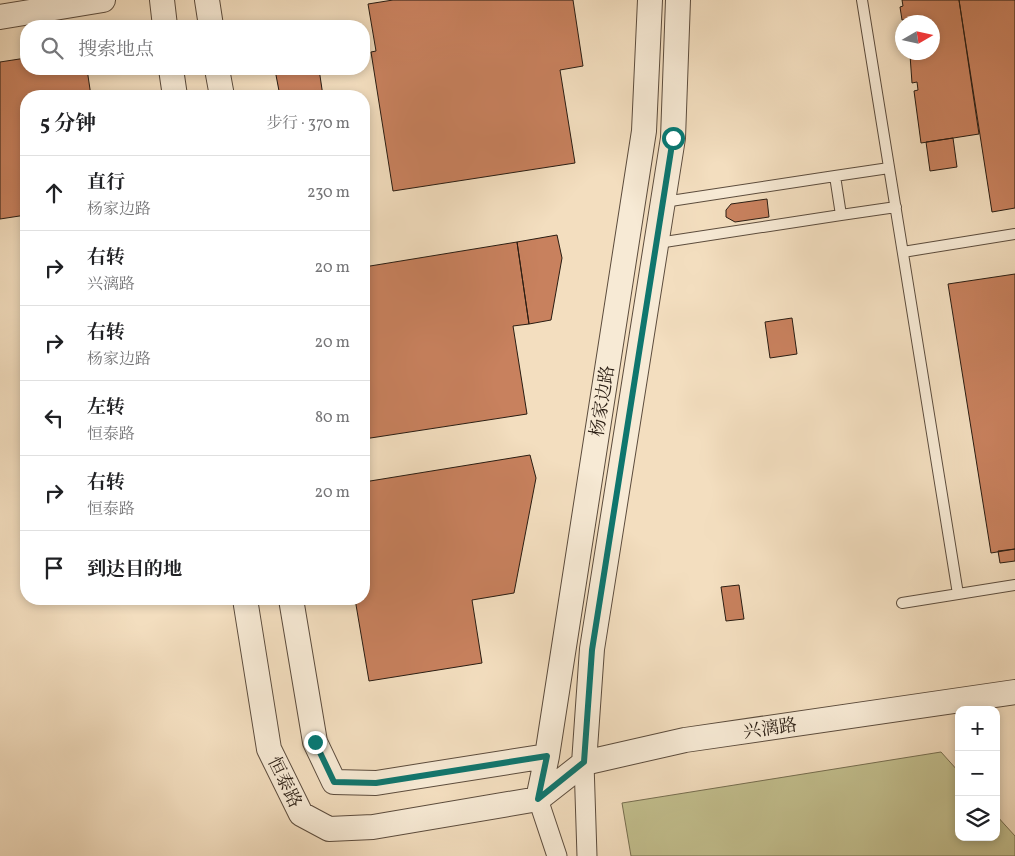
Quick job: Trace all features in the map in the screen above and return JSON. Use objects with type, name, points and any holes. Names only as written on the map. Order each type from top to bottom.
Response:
[{"type":"street","points":[[0,17],[103,0]]},
{"type":"street","points":[[162,0],[164,20]]},
{"type":"street","points":[[207,0],[210,20]]},
{"type":"street","name":"杨家边路","points":[[538,799],[547,756],[644,131],[650,0]]},
{"type":"street","name":"杨家边路","points":[[584,762],[592,650],[673,138],[678,0]]},
{"type":"street","points":[[172,75],[174,90]]},
{"type":"street","points":[[218,75],[221,90]]},
{"type":"street","name":"恒泰路","points":[[246,605],[269,749],[301,814],[328,829],[364,827],[538,799]]},
{"type":"street","points":[[292,605],[315,742],[334,782],[376,783],[547,756]]},
{"type":"street","name":"兴漓路","points":[[538,799],[584,762],[685,740],[1015,692]]},
{"type":"street","points":[[584,762],[587,856]]},
{"type":"street","points":[[538,799],[558,856]]},
{"type":"lane","points":[[862,0],[958,594]]},
{"type":"lane","points":[[664,202],[889,168]]},
{"type":"lane","points":[[835,176],[841,215]]},
{"type":"lane","points":[[658,242],[896,207]]},
{"type":"lane","points":[[903,252],[1015,234]]},
{"type":"lane","points":[[902,603],[1015,585]]},
{"type":"shaded area","points":[[941,752],[955,768],[955,841],[1000,841],[1000,819],[1015,836],[1015,856],[631,856],[622,803]]},
{"type":"building","points":[[393,0],[573,0],[583,66],[560,70],[575,163],[393,191],[371,52],[376,51],[368,4]]},
{"type":"building","points":[[902,0],[959,0],[979,134],[921,143],[914,91],[918,90],[917,82],[912,83],[910,60],[940,60],[940,15],[901,15],[900,7],[903,6]]},
{"type":"building","points":[[959,0],[1015,0],[1015,208],[992,212]]},
{"type":"building","points":[[20,59],[20,75],[88,75],[90,90],[20,90],[20,216],[0,219],[0,62]]},
{"type":"building","points":[[276,75],[320,75],[322,90],[279,90]]},
{"type":"building","points":[[953,138],[957,167],[930,171],[926,142]]},
{"type":"building","points":[[767,199],[769,217],[735,222],[726,217],[726,210],[731,204]]},
{"type":"building","points":[[557,235],[562,258],[551,320],[529,324],[517,242]]},
{"type":"building","points":[[517,242],[529,324],[513,326],[527,414],[370,438],[370,266]]},
{"type":"building","points":[[1015,274],[1015,549],[991,553],[948,284]]},
{"type":"building","points":[[792,318],[797,354],[770,358],[765,322]]},
{"type":"building","points":[[530,455],[536,478],[514,593],[472,600],[482,663],[369,681],[356,605],[370,605],[370,481]]},
{"type":"building","points":[[1015,549],[1015,561],[1000,563],[998,551]]},
{"type":"building","points":[[739,585],[744,619],[726,621],[721,587]]},
{"type":"route","points":[[315,742],[334,782],[376,783],[547,756],[538,799],[584,762],[592,650],[673,138]]}]
